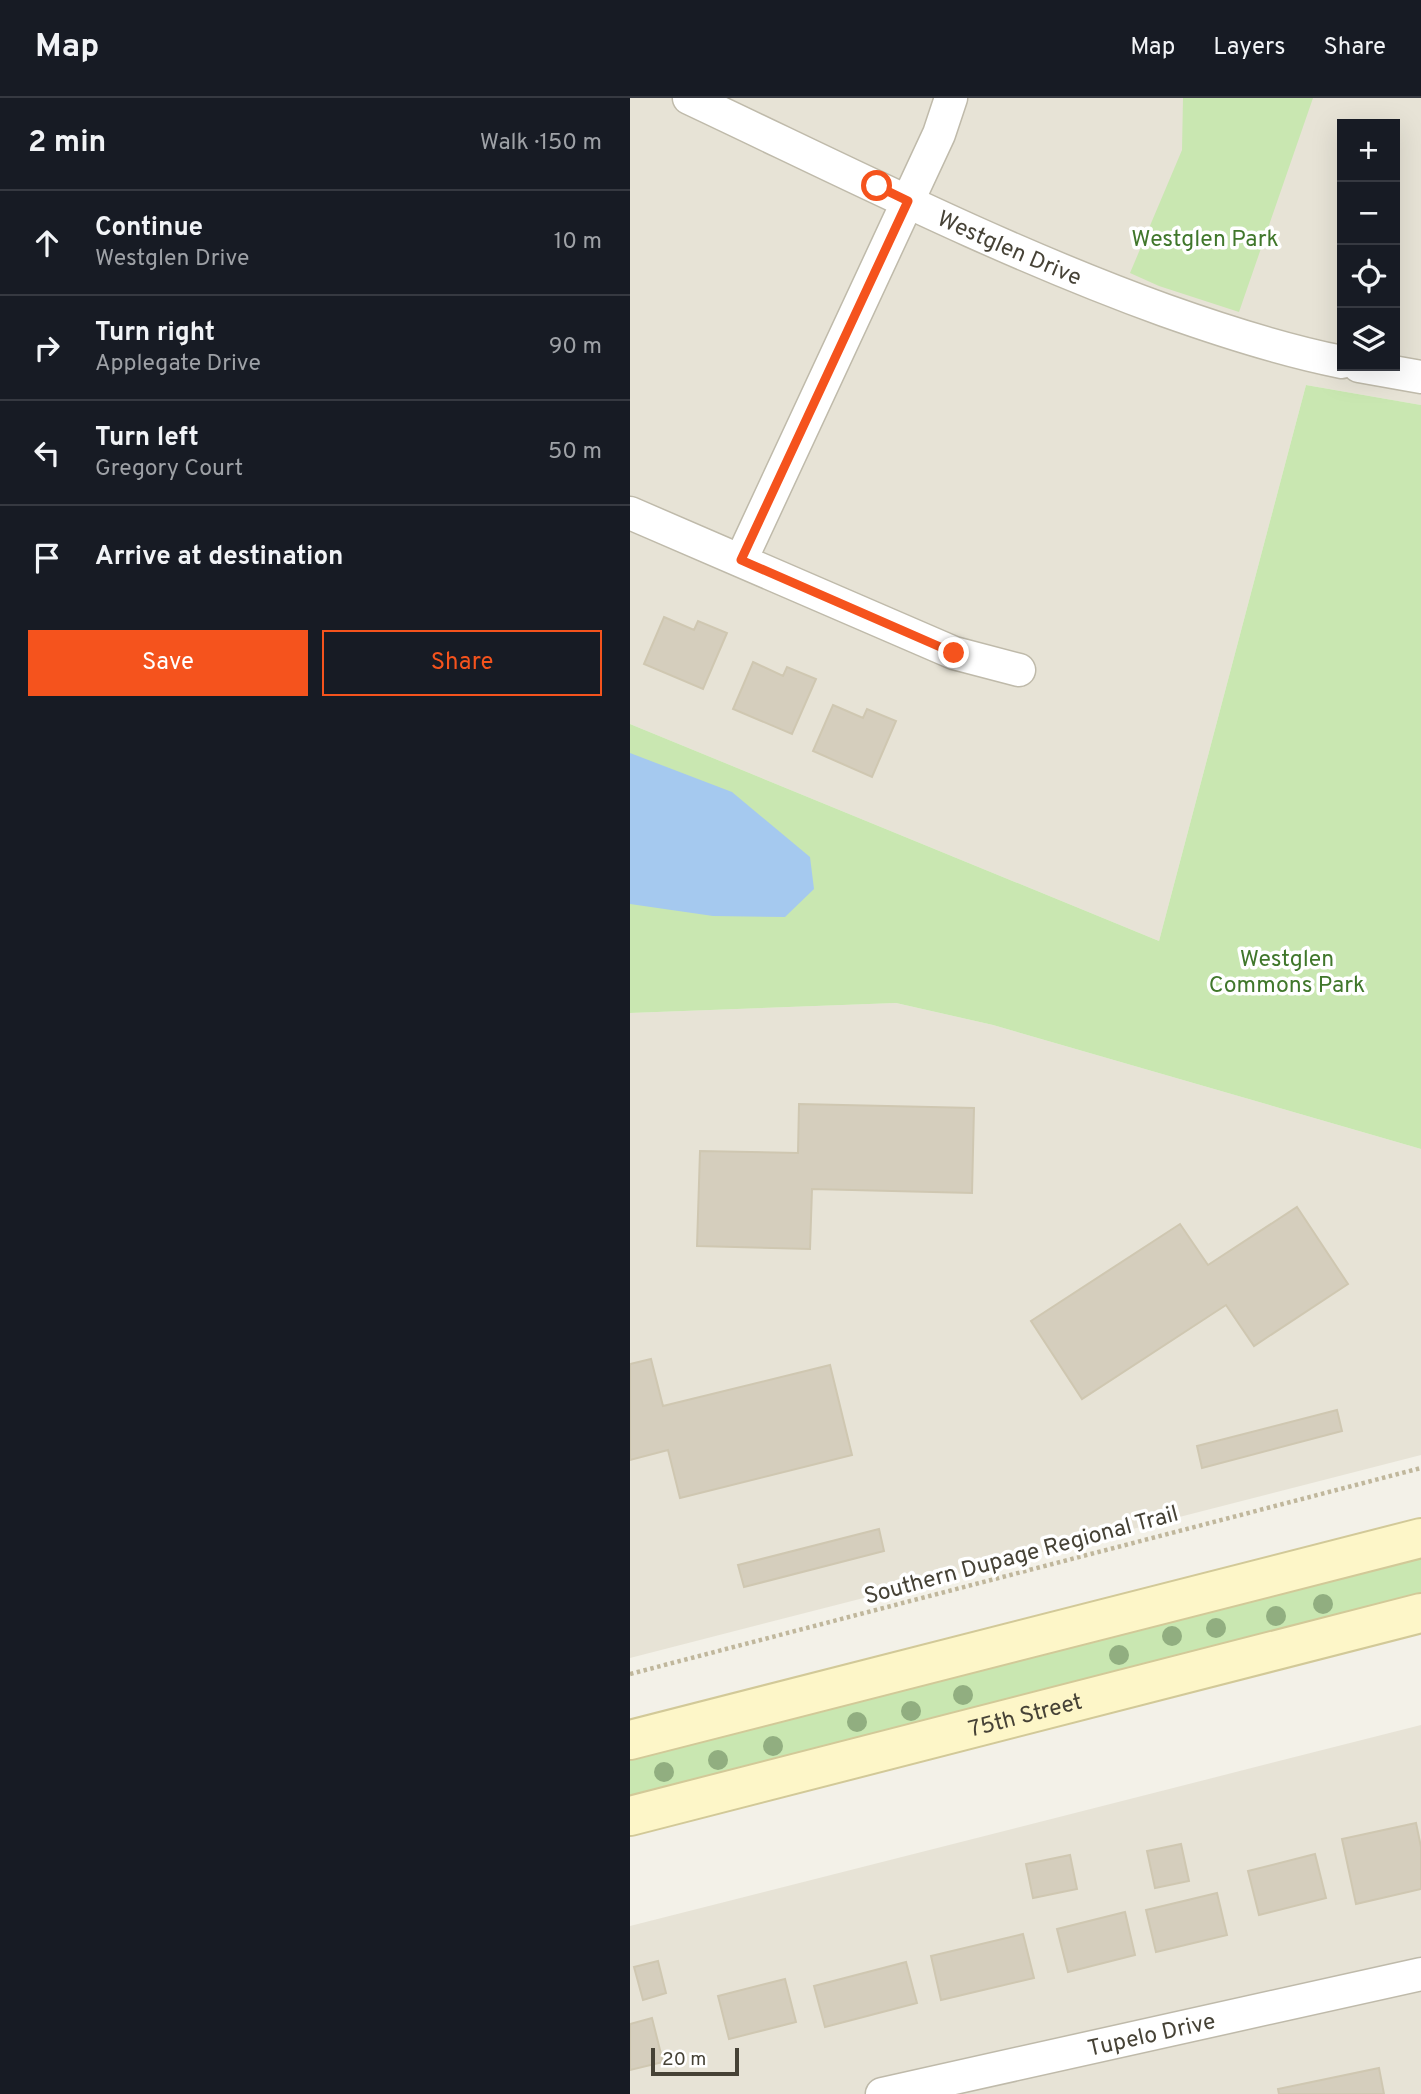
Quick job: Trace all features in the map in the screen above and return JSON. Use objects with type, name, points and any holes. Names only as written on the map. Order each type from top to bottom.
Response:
[{"type":"main road","points":[[630,1740],[1421,1538]]},
{"type":"main road","name":"75th Street","points":[[630,1816],[1421,1613]]},
{"type":"street","name":"Westglen Drive","points":[[689,98],[1020,254],[1101,287],[1243,338],[1337,361]]},
{"type":"street","points":[[741,560],[939,134],[951,98]]},
{"type":"street","points":[[1387,371],[1421,377]]},
{"type":"street","points":[[630,513],[954,653],[1019,670]]},
{"type":"street","name":"Tupelo Drive","points":[[882,2094],[1421,1974]]},
{"type":"path","name":"Southern Dupage Regional Trail","points":[[630,1674],[1421,1468]]},
{"type":"shaded area","points":[[630,98],[1421,98],[1421,405],[1306,385],[1159,941],[630,724]]},
{"type":"shaded area","points":[[896,1003],[993,1025],[1421,1149],[1421,1455],[630,1658],[630,1013]]},
{"type":"shaded area","points":[[1421,1725],[1421,2094],[630,2094],[630,1926]]},
{"type":"green space","name":"Westglen Park","points":[[1183,98],[1313,98],[1239,312],[1159,286],[1130,273],[1182,150]]},
{"type":"green space","name":"Westglen Commons Park","points":[[1306,385],[1421,405],[1421,1149],[993,1025],[896,1003],[630,1013],[630,724],[1159,941]]},
{"type":"green space","points":[[1421,1558],[1421,1596],[630,1798],[630,1759]]},
{"type":"water","points":[[630,753],[732,792],[810,857],[814,889],[785,917],[713,916],[630,904]]},
{"type":"building","points":[[664,617],[694,630],[698,621],[727,633],[703,689],[644,664]]},
{"type":"building","points":[[753,662],[783,676],[787,667],[816,679],[792,734],[733,709]]},
{"type":"building","points":[[833,705],[863,718],[867,709],[896,721],[872,777],[813,751]]},
{"type":"building","points":[[799,1104],[974,1108],[972,1193],[812,1189],[810,1249],[697,1246],[700,1151],[798,1153]]},
{"type":"building","points":[[1297,1207],[1348,1284],[1254,1346],[1226,1305],[1082,1399],[1031,1321],[1180,1224],[1208,1265]]},
{"type":"building","points":[[651,1359],[663,1406],[830,1365],[852,1455],[680,1498],[668,1450],[630,1460],[630,1364]]},
{"type":"building","points":[[1337,1410],[1342,1431],[1202,1468],[1197,1446]]},
{"type":"building","points":[[879,1529],[884,1551],[744,1587],[738,1565]]},
{"type":"building","points":[[1416,1823],[1421,1847],[1421,1889],[1356,1904],[1342,1839]]},
{"type":"building","points":[[1181,1844],[1189,1881],[1155,1888],[1147,1851]]},
{"type":"building","points":[[1315,1854],[1326,1898],[1259,1915],[1248,1871]]},
{"type":"building","points":[[1070,1855],[1077,1889],[1033,1898],[1026,1864]]},
{"type":"building","points":[[1217,1893],[1227,1935],[1156,1952],[1146,1910]]},
{"type":"building","points":[[1125,1912],[1135,1955],[1068,1972],[1057,1929]]},
{"type":"building","points":[[1023,1934],[1034,1978],[941,2000],[931,1956]]},
{"type":"building","points":[[658,1961],[666,1993],[643,2000],[634,1967]]},
{"type":"building","points":[[906,1962],[917,2003],[825,2027],[814,1986]]},
{"type":"building","points":[[785,1979],[796,2022],[729,2039],[718,1996]]},
{"type":"building","points":[[652,2018],[663,2062],[630,2070],[630,2024]]},
{"type":"building","points":[[1379,2068],[1384,2094],[1279,2094],[1278,2089]]},
{"type":"route","points":[[877,186],[908,201],[741,560],[954,653]]}]
